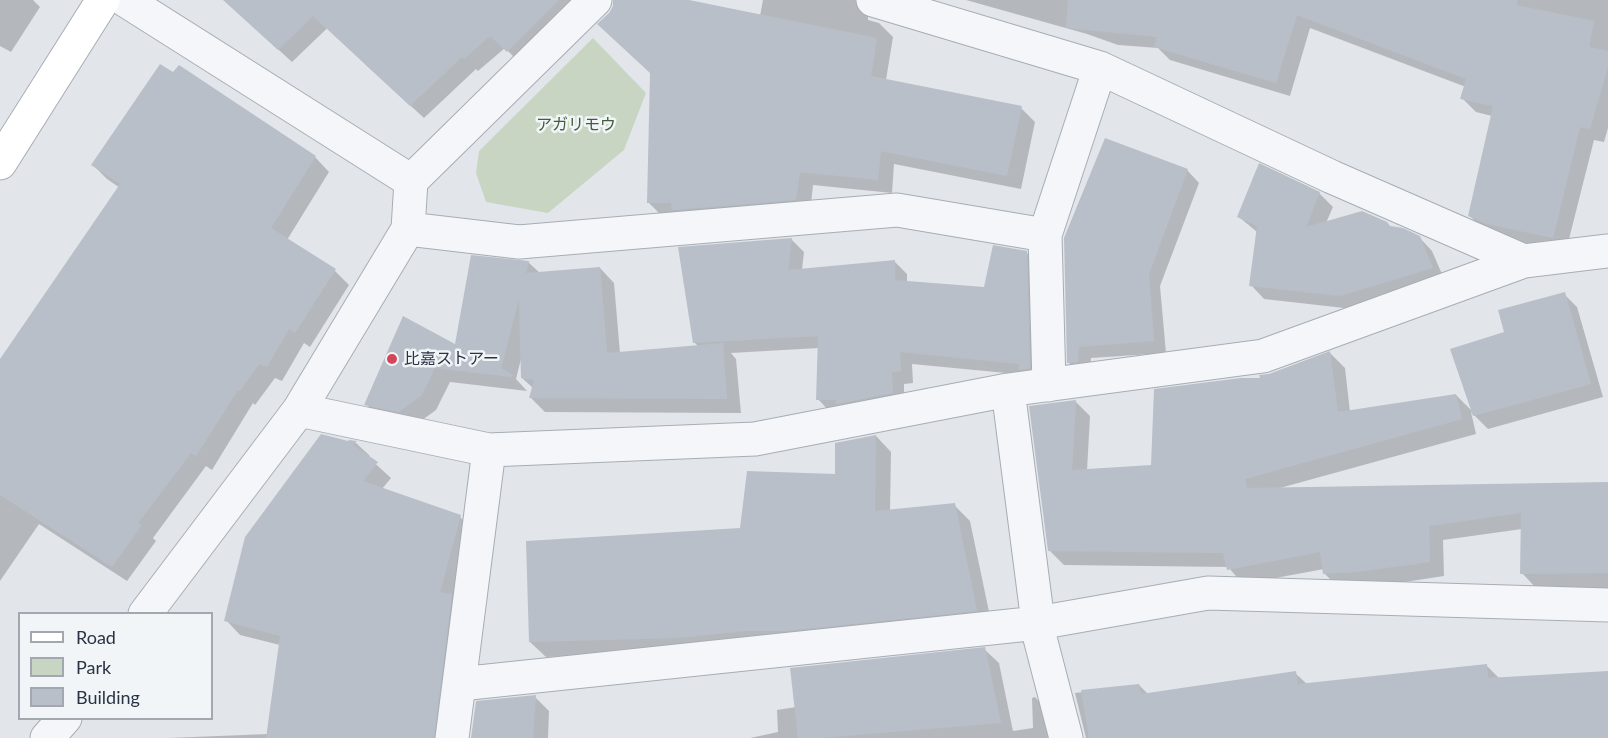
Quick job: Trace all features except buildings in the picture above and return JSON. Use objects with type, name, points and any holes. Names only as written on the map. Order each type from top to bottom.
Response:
[{"type":"street","points":[[0,163],[103,0]]},
{"type":"street","points":[[125,0],[411,181]]},
{"type":"street","points":[[147,612],[299,410],[408,229],[411,181],[595,0]]},
{"type":"street","points":[[873,0],[1100,68],[1332,177],[1524,261]]},
{"type":"street","points":[[1049,385],[1045,235],[1100,68]]},
{"type":"street","points":[[408,229],[519,242],[897,210],[1045,235]]},
{"type":"street","points":[[299,410],[489,450],[755,439],[1008,390],[1263,356],[1524,261],[1608,251]]},
{"type":"street","points":[[1008,390],[1040,638],[1066,738]]},
{"type":"street","points":[[452,738],[489,450]]},
{"type":"street","points":[[460,684],[1038,623],[1208,593],[1608,605]]},
{"type":"street","points":[[47,738],[63,720]]},
{"type":"green space","name":"アガリモウ","points":[[593,38],[646,93],[624,150],[548,213],[486,202],[476,173],[479,151]]},
{"type":"place","name":"比嘉ストアー","points":[[392,359]]}]
